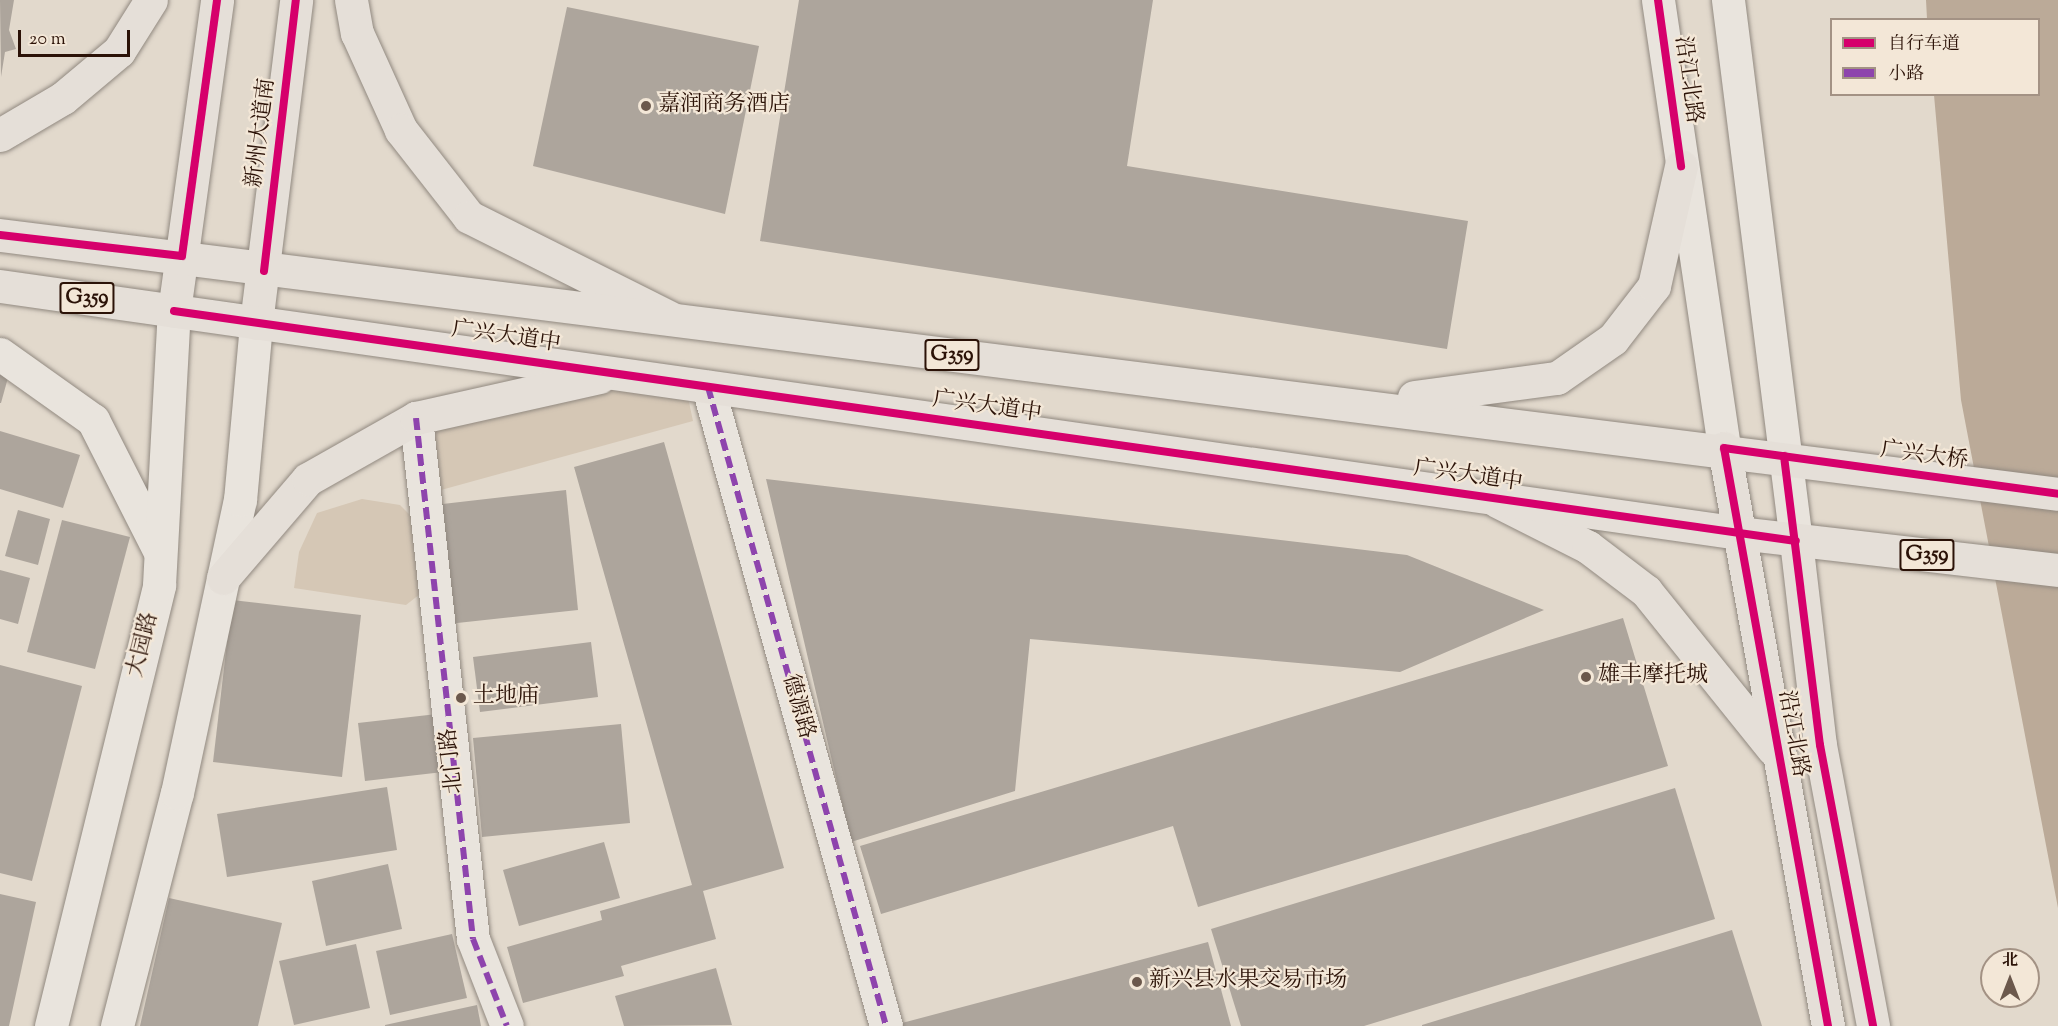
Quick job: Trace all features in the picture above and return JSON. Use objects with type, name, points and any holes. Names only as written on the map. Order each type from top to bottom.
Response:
[{"type":"main road","points":[[0,135],[63,98],[119,51],[151,0]]},
{"type":"main road","points":[[182,256],[217,0]]},
{"type":"main road","name":"新州大道南","points":[[264,271],[296,0]]},
{"type":"main road","points":[[351,0],[357,33],[401,130],[469,217],[681,323]]},
{"type":"main road","name":"沿江北路","points":[[1658,0],[1724,448],[1776,753],[1828,1026]]},
{"type":"main road","name":"沿江北路","points":[[1728,0],[1820,745],[1873,1026]]},
{"type":"main road","points":[[1353,403],[1557,378],[1613,339],[1654,286],[1681,166]]},
{"type":"main road","name":"广兴大道中","points":[[0,235],[182,256],[264,271],[681,323],[1785,456]]},
{"type":"main road","name":"大园路","points":[[51,1026],[159,585],[174,311],[182,256]]},
{"type":"main road","points":[[117,1026],[177,793],[240,500],[256,323],[264,271]]},
{"type":"main road","name":"广兴大道中","points":[[0,286],[622,372],[708,387],[1796,541]]},
{"type":"main road","points":[[0,354],[93,420],[160,554]]},
{"type":"main road","points":[[223,578],[308,479],[416,418],[622,372]]},
{"type":"main road","name":"德源路","points":[[708,387],[886,1026]]},
{"type":"main road","name":"北门路","points":[[416,418],[473,939],[507,1026]]},
{"type":"main road","name":"广兴大桥","points":[[1785,456],[2058,494]]},
{"type":"main road","points":[[1490,498],[1588,547],[1646,591],[1776,753]]},
{"type":"main road","name":"G359","points":[[1796,541],[2058,570]]},
{"type":"shaded area","points":[[1926,0],[2058,0],[2058,908],[1961,400],[1934,96],[2040,96],[2040,18],[1927,18]]},
{"type":"shaded area","points":[[620,380],[687,393],[693,421],[441,490],[430,427]]},
{"type":"shaded area","points":[[362,499],[400,505],[419,524],[424,591],[406,605],[294,588],[299,552],[317,513]]},
{"type":"building","points":[[0,0],[14,0],[9,30],[16,49],[5,52],[1,77]]},
{"type":"building","points":[[799,0],[1153,0],[1127,166],[1468,221],[1447,349],[760,241]]},
{"type":"building","name":"嘉润商务酒店","points":[[567,7],[759,46],[725,214],[533,166]]},
{"type":"building","points":[[0,371],[9,374],[1,403],[0,403]]},
{"type":"building","points":[[0,431],[80,455],[63,508],[0,489]]},
{"type":"building","points":[[664,442],[784,868],[703,891],[716,939],[621,966],[624,976],[523,1003],[507,947],[602,920],[600,911],[692,885],[574,467]]},
{"type":"building","points":[[766,479],[1407,555],[1544,610],[1400,672],[1030,639],[1015,791],[851,842]]},
{"type":"building","points":[[566,490],[578,610],[448,624],[434,505]]},
{"type":"building","points":[[18,510],[50,519],[38,565],[5,556]]},
{"type":"building","points":[[62,520],[130,537],[95,669],[27,652]]},
{"type":"building","points":[[0,570],[30,578],[18,624],[0,619]]},
{"type":"building","points":[[232,600],[361,615],[342,777],[213,762]]},
{"type":"building","points":[[1623,618],[1668,766],[1198,907],[1173,826],[881,914],[860,846]]},
{"type":"building","points":[[591,642],[598,697],[480,712],[473,657]]},
{"type":"building","points":[[0,665],[82,686],[32,881],[0,873]]},
{"type":"building","points":[[437,714],[443,772],[365,781],[358,723]]},
{"type":"building","points":[[621,724],[630,823],[482,837],[473,738]]},
{"type":"building","points":[[387,787],[397,850],[227,877],[217,814]]},
{"type":"building","points":[[1675,788],[1715,919],[1364,1026],[1241,1026],[1211,929]]},
{"type":"building","points":[[604,842],[620,898],[519,926],[503,870]]},
{"type":"building","points":[[388,864],[402,929],[326,946],[312,881]]},
{"type":"building","points":[[0,894],[36,902],[9,1026],[0,1026]]},
{"type":"building","points":[[169,898],[282,923],[258,1026],[140,1026]]},
{"type":"building","points":[[1732,930],[1762,1026],[1422,1026],[1422,1025]]},
{"type":"building","points":[[452,934],[467,998],[390,1015],[376,951]]},
{"type":"building","name":"新兴县水果交易市场","points":[[1208,942],[1231,1026],[903,1026],[902,1023]]},
{"type":"building","points":[[356,944],[370,1008],[294,1025],[279,961]]},
{"type":"building","points":[[716,968],[732,1025],[624,1026],[615,996]]},
{"type":"building","points":[[477,1005],[481,1026],[385,1026],[385,1025]]},
{"type":"marked path","points":[[708,387],[886,1026]]},
{"type":"marked path","points":[[416,418],[473,939],[507,1026]]},
{"type":"cycle path","points":[[0,235],[182,256],[217,0]]},
{"type":"cycle path","points":[[264,271],[296,0]]},
{"type":"cycle path","points":[[1658,0],[1681,166]]},
{"type":"cycle path","points":[[174,311],[1796,541]]},
{"type":"cycle path","points":[[1828,1026],[1724,448],[2058,494]]},
{"type":"cycle path","points":[[1784,456],[1820,745],[1873,1026]]},
{"type":"place","name":"嘉润商务酒店","points":[[646,106]]},
{"type":"place","name":"雄丰摩托城","points":[[1586,677]]},
{"type":"place","name":"土地庙","points":[[461,698]]},
{"type":"place","name":"新兴县水果交易市场","points":[[1137,982]]}]
